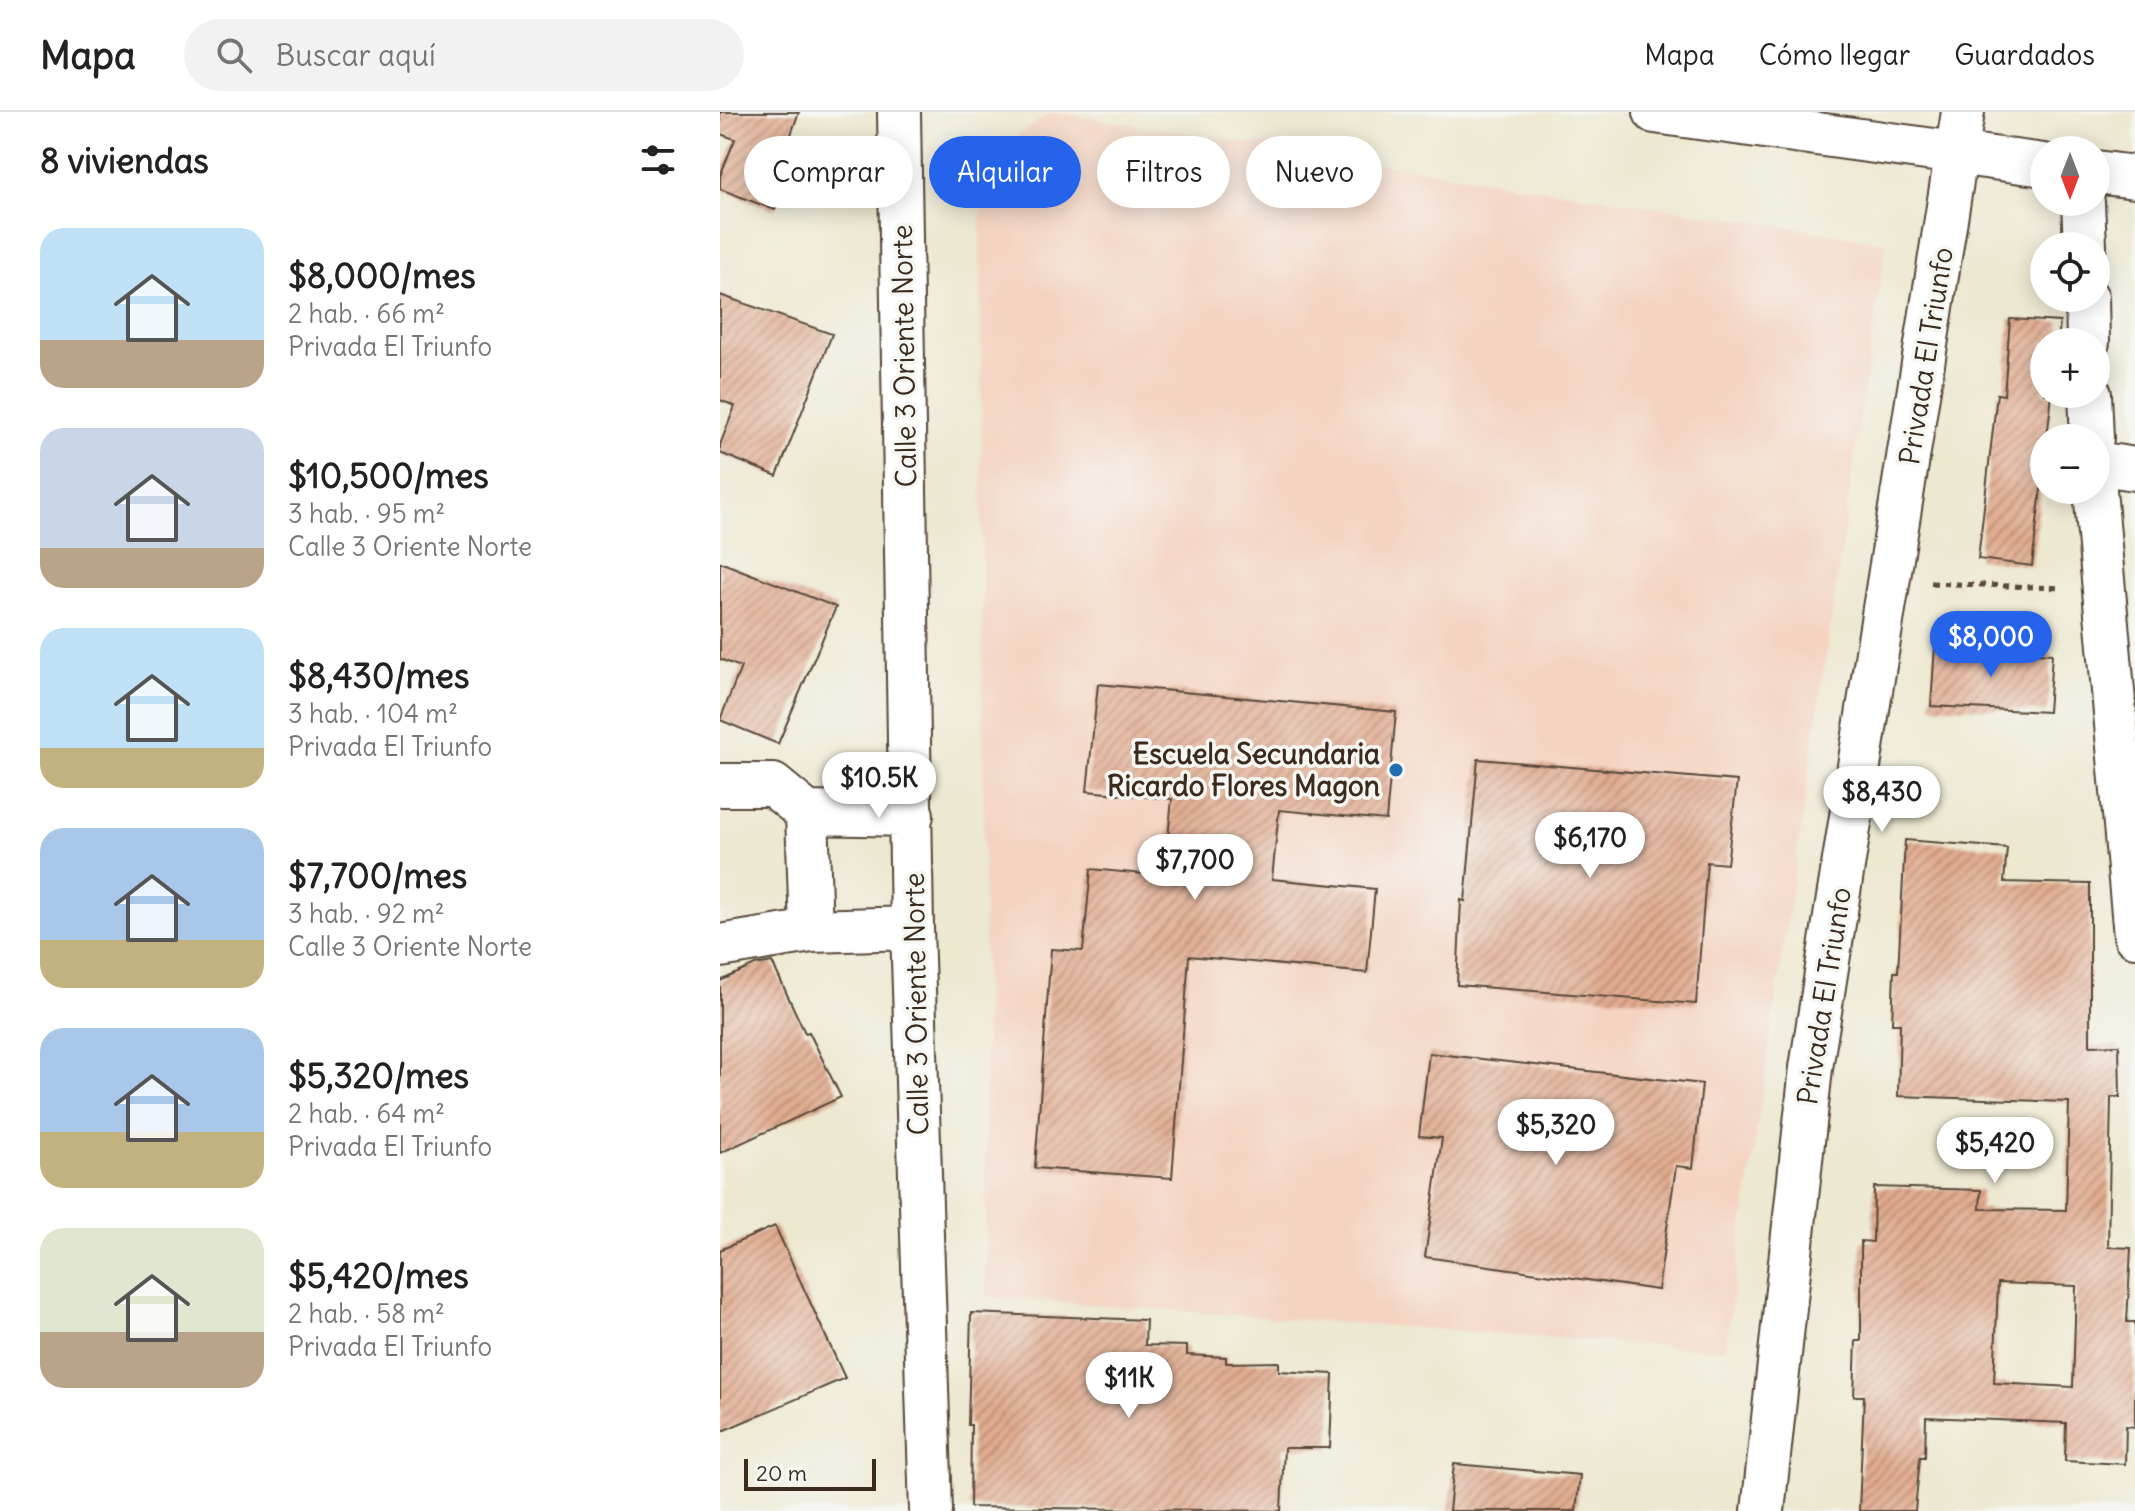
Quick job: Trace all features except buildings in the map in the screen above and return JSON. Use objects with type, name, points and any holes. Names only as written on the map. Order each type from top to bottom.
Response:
[{"type":"street","points":[[1655,112],[1960,132],[2030,160]]},
{"type":"street","name":"Calle 3 Oriente Norte","points":[[907,117],[912,928],[931,1511]]},
{"type":"street","name":"Privada El Triunfo","points":[[1763,1511],[1811,1068],[1960,132]]},
{"type":"street","points":[[2110,174],[2135,177]]},
{"type":"street","points":[[2110,465],[2135,469]]},
{"type":"street","points":[[2096,504],[2135,936]]},
{"type":"street","points":[[720,785],[773,785],[807,813],[912,815]]},
{"type":"street","points":[[807,813],[811,931]]},
{"type":"street","points":[[720,946],[811,931],[912,928]]},
{"type":"path","points":[[1890,581],[2104,589]]},
{"type":"shaded area","name":"Escuela Secundaria Ricardo Flores Magon","points":[[1052,112],[1206,136],[1097,136],[1097,208],[1230,208],[1230,140],[1246,142],[1246,208],[1382,208],[1382,163],[1886,242],[1725,1350],[986,1297],[980,208],[1081,208],[1081,136],[1017,136]]},
{"type":"place","name":"Escuela Secundaria Ricardo Flores Magon","points":[[1396,770]]}]
